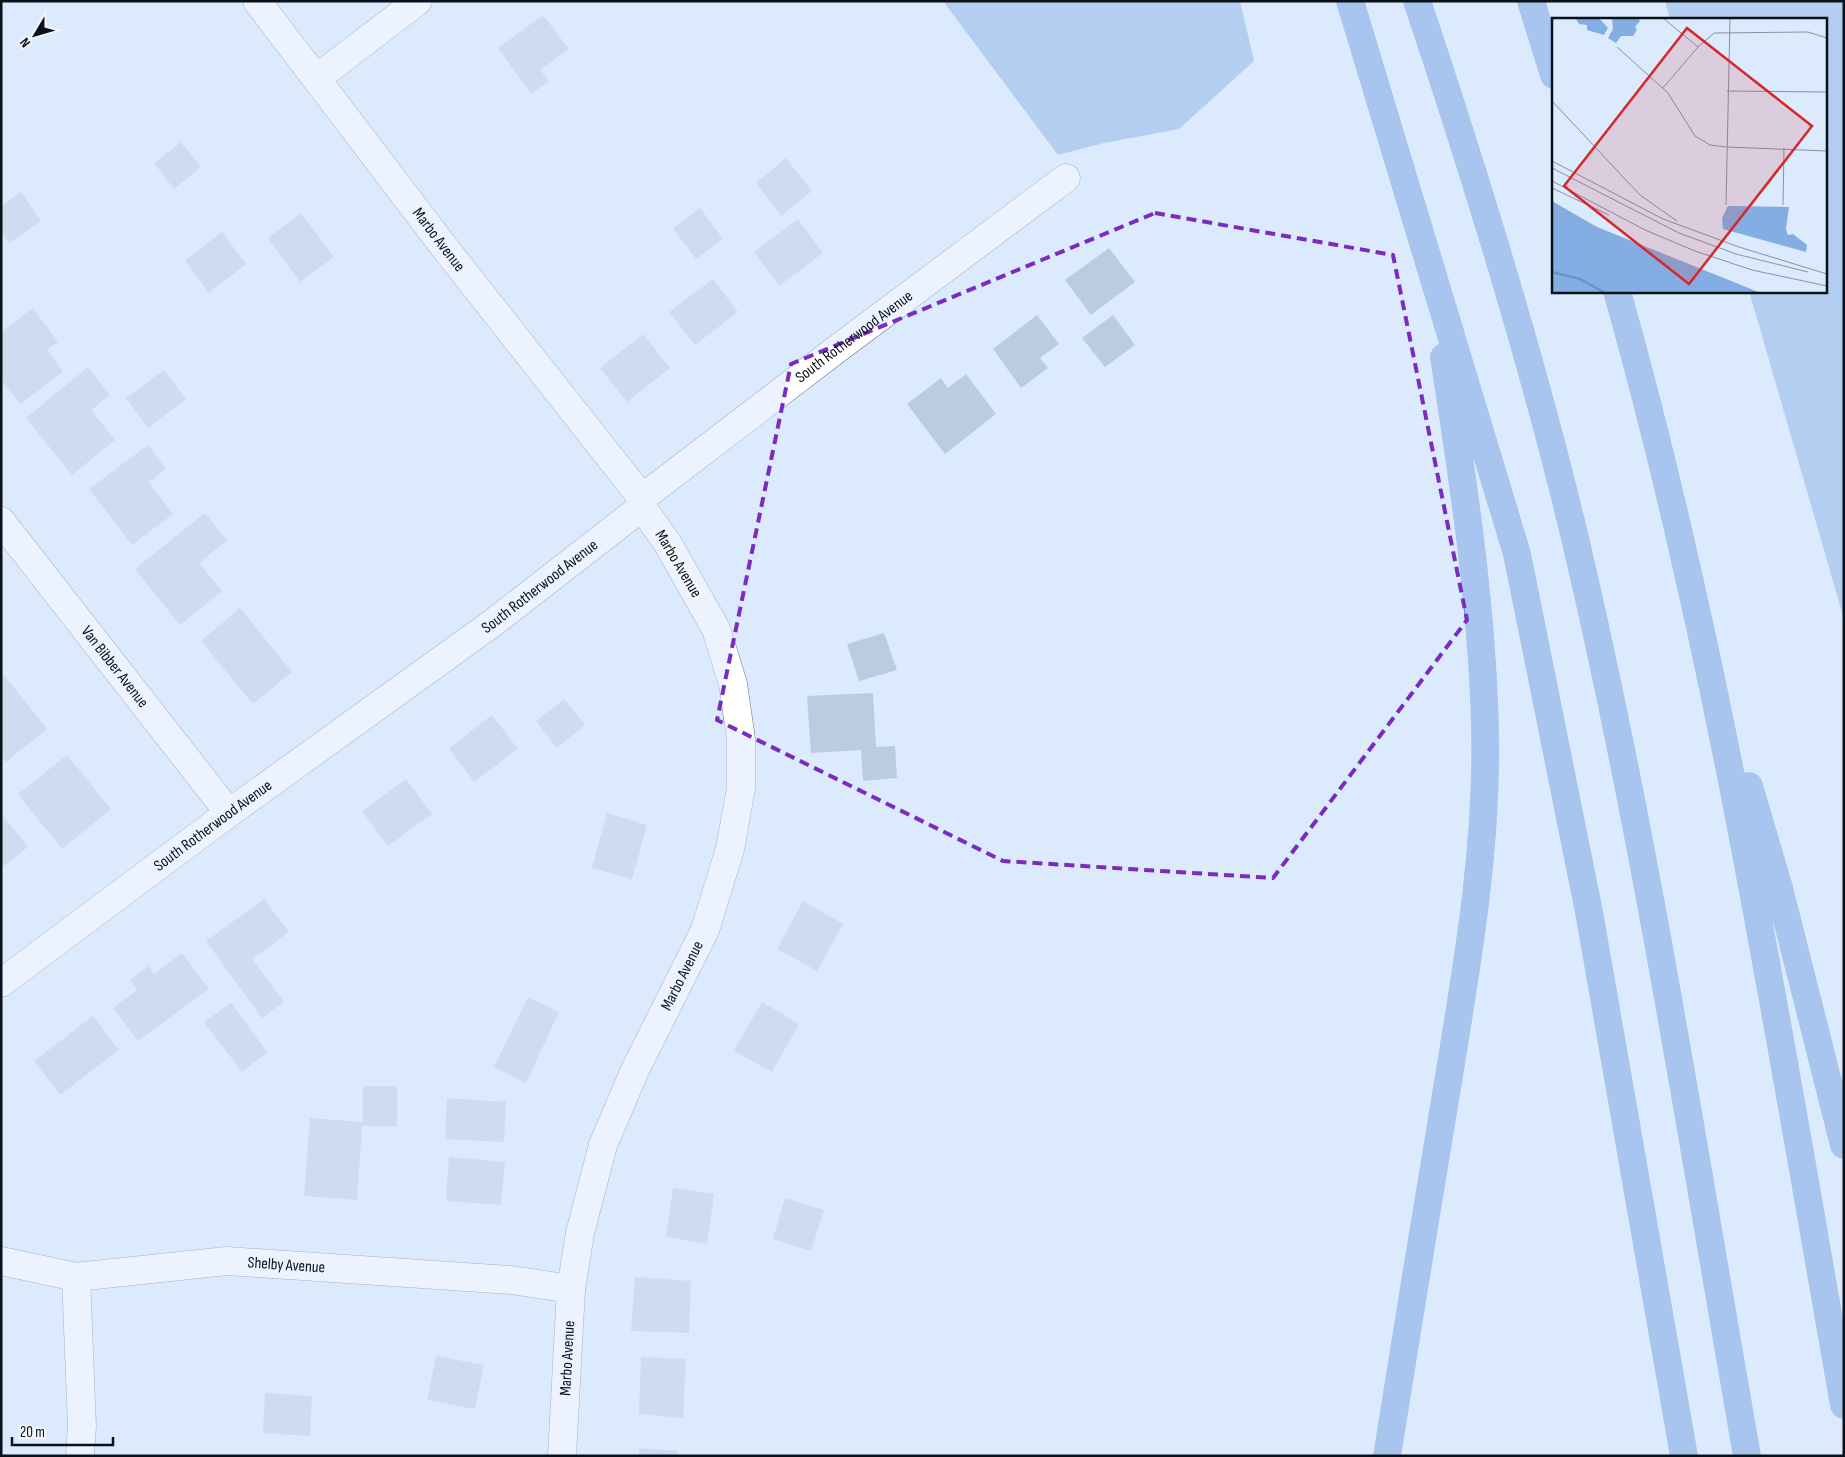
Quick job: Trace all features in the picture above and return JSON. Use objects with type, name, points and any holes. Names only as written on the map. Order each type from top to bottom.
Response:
[{"type":"highway","points":[[1350,1],[1517,554],[1589,912],[1684,1456]]},
{"type":"highway","points":[[1417,1],[1475,175],[1519,326],[1576,543],[1613,712],[1648,894],[1747,1456]]},
{"type":"highway","points":[[1531,1],[1552,68]]},
{"type":"highway","points":[[1387,1456],[1464,983],[1480,857],[1485,729],[1478,604],[1463,483],[1430,262]]},
{"type":"highway","points":[[1617,292],[1700,617],[1779,888],[1844,1145]]},
{"type":"highway","points":[[1700,617],[1749,867],[1844,1405]]},
{"type":"street","name":"Marbo Avenue","points":[[257,1],[642,503],[668,544],[716,629],[733,684],[740,739],[741,788],[730,849],[704,930],[635,1070],[603,1145],[580,1233],[571,1289],[562,1456]]},
{"type":"street","points":[[317,78],[418,1]]},
{"type":"street","name":"South Rotherwood Avenue","points":[[1,983],[229,813],[494,622],[837,348],[1066,178]]},
{"type":"street","name":"Van Bibber Avenue","points":[[1,521],[229,813]]},
{"type":"street","name":"Shelby Avenue","points":[[1,1261],[76,1277],[227,1261],[511,1280],[571,1289]]},
{"type":"street","points":[[76,1277],[82,1426],[80,1456]]},
{"type":"highlighted area","points":[[1155,213],[1393,255],[1467,620],[1273,878],[1003,861],[717,720],[791,364]]},
{"type":"shaded area","points":[[943,1],[1240,1],[1254,61],[1179,129],[1104,143],[1058,155]]},
{"type":"shaded area","points":[[1665,1],[1844,1],[1844,619],[1749,292],[1828,292],[1828,18],[1670,18]]},
{"type":"building","points":[[543,15],[569,49],[540,70],[549,81],[531,94],[498,48]]},
{"type":"building","points":[[181,142],[201,167],[174,189],[154,163]]},
{"type":"building","points":[[786,158],[812,191],[781,216],[756,183]]},
{"type":"building","points":[[21,192],[41,221],[10,243],[1,232],[1,206]]},
{"type":"building","points":[[700,208],[723,239],[696,259],[673,228]]},
{"type":"building","points":[[301,213],[334,257],[300,282],[268,238]]},
{"type":"building","points":[[798,219],[823,253],[779,286],[754,252]]},
{"type":"building","points":[[222,232],[246,264],[209,293],[185,260]]},
{"type":"building","points":[[1109,248],[1135,282],[1091,315],[1065,280]]},
{"type":"building","points":[[713,279],[738,312],[695,345],[669,312]]},
{"type":"building","points":[[33,308],[58,342],[47,350],[63,372],[20,404],[1,380],[1,332]]},
{"type":"building","points":[[1037,315],[1059,344],[1040,358],[1048,368],[1021,388],[993,349]]},
{"type":"building","points":[[1113,315],[1135,345],[1105,367],[1082,338]]},
{"type":"building","points":[[643,334],[670,368],[627,402],[600,368]]},
{"type":"building","points":[[88,367],[110,395],[91,410],[115,440],[72,475],[26,418]]},
{"type":"building","points":[[164,370],[186,399],[148,428],[126,398]]},
{"type":"building","points":[[966,374],[996,414],[945,454],[907,404],[941,378],[948,388]]},
{"type":"building","points":[[148,445],[166,469],[149,482],[173,514],[132,545],[89,489]]},
{"type":"building","points":[[205,513],[227,540],[199,563],[222,591],[180,625],[135,569]]},
{"type":"building","points":[[240,608],[292,672],[253,704],[201,641]]},
{"type":"building","points":[[884,633],[897,670],[859,681],[847,644]]},
{"type":"building","points":[[4,675],[47,729],[6,762],[1,756],[1,677]]},
{"type":"building","points":[[873,693],[876,747],[895,746],[897,778],[863,781],[861,750],[811,753],[807,696]]},
{"type":"building","points":[[564,699],[585,725],[557,748],[536,721]]},
{"type":"building","points":[[492,715],[518,749],[474,782],[449,748]]},
{"type":"building","points":[[67,755],[111,809],[62,849],[18,794]]},
{"type":"building","points":[[406,779],[432,814],[388,846],[362,811]]},
{"type":"building","points":[[1,813],[28,847],[1,868]]},
{"type":"building","points":[[607,813],[647,825],[632,879],[592,868]]},
{"type":"building","points":[[264,899],[289,932],[252,959],[284,1002],[262,1018],[206,941]]},
{"type":"building","points":[[803,901],[843,924],[817,971],[777,949]]},
{"type":"building","points":[[182,953],[209,989],[138,1041],[113,1008],[137,990],[130,980],[149,966],[154,974]]},
{"type":"building","points":[[528,997],[559,1012],[526,1083],[494,1067]]},
{"type":"building","points":[[762,1002],[799,1024],[772,1072],[734,1051]]},
{"type":"building","points":[[231,1003],[267,1052],[242,1072],[204,1022]]},
{"type":"building","points":[[93,1016],[119,1050],[60,1095],[34,1061]]},
{"type":"building","points":[[363,1086],[397,1086],[397,1127],[362,1126],[357,1200],[304,1196],[310,1118],[363,1122]]},
{"type":"building","points":[[447,1098],[506,1102],[504,1142],[445,1139]]},
{"type":"building","points":[[449,1157],[505,1162],[501,1205],[446,1201]]},
{"type":"building","points":[[673,1188],[714,1194],[707,1244],[666,1237]]},
{"type":"building","points":[[785,1198],[824,1210],[811,1251],[773,1239]]},
{"type":"building","points":[[635,1277],[691,1281],[689,1333],[631,1331]]},
{"type":"building","points":[[436,1356],[484,1365],[475,1409],[427,1400]]},
{"type":"building","points":[[641,1357],[686,1359],[683,1418],[639,1414]]},
{"type":"building","points":[[265,1393],[312,1396],[310,1436],[263,1433]]},
{"type":"building","points":[[639,1448],[677,1451],[677,1456],[639,1456]]}]
